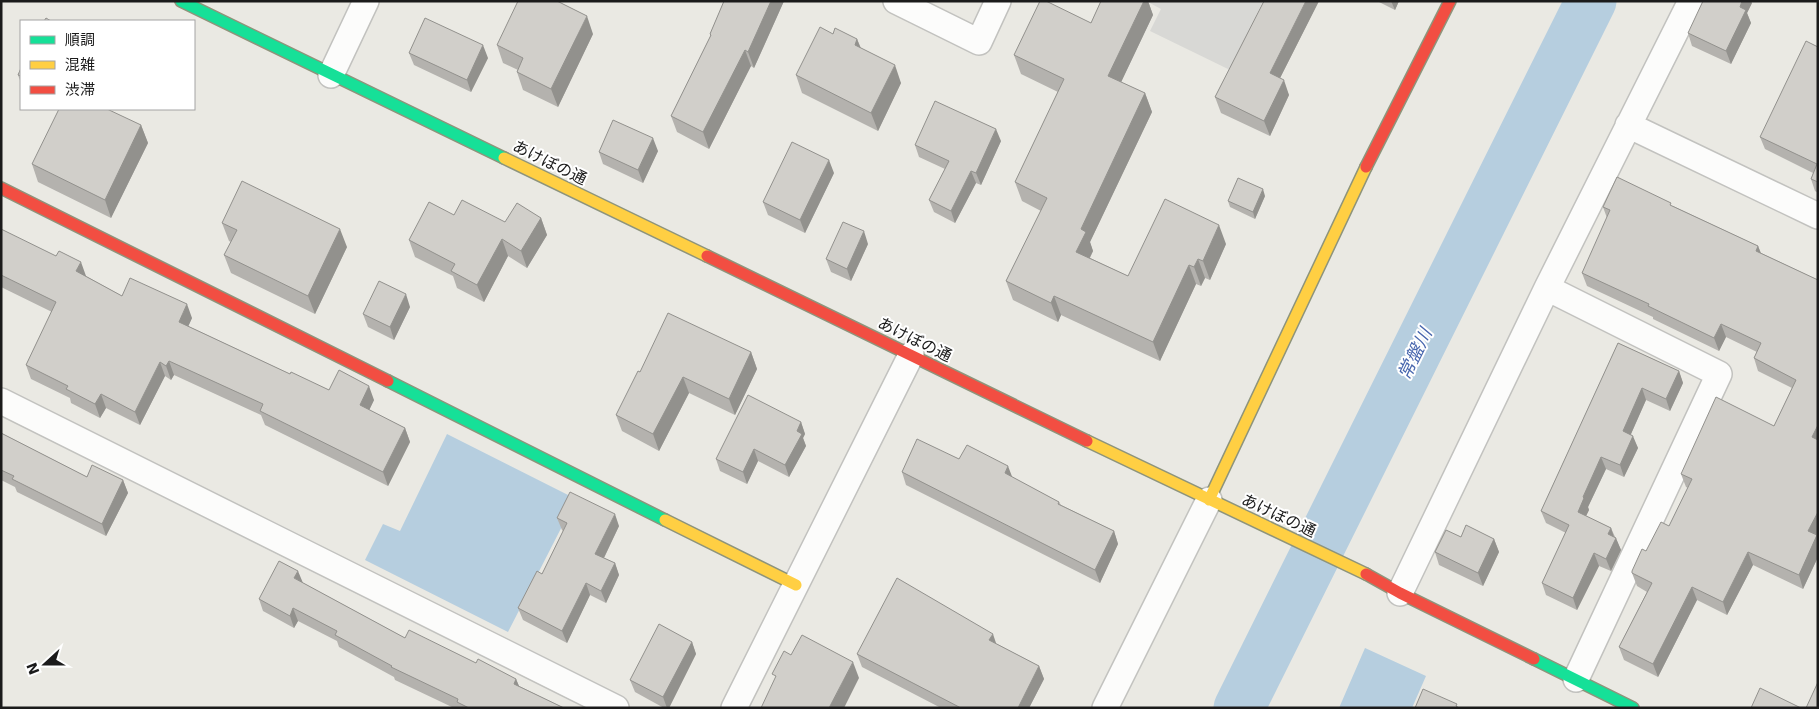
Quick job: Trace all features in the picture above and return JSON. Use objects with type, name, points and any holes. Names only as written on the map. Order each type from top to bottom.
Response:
[{"type":"street","name":"あけぼの通","points":[[181,1],[1376,579],[1400,593],[1634,708]]},
{"type":"street","points":[[331,75],[366,1]]},
{"type":"street","points":[[896,1],[979,42],[998,1]]},
{"type":"street","points":[[1105,708],[1210,500],[1366,167],[1450,1]]},
{"type":"street","points":[[1400,593],[1547,288],[1691,1]]},
{"type":"street","points":[[1628,125],[1818,216]]},
{"type":"street","points":[[1,188],[796,585]]},
{"type":"street","points":[[1547,288],[1719,374],[1576,679]]},
{"type":"street","points":[[734,708],[911,355]]},
{"type":"street","points":[[1,401],[616,708]]},
{"type":"shaded area","points":[[1146,1],[1263,1],[1230,70],[1150,31],[1161,9]]},
{"type":"water","points":[[447,434],[576,499],[508,632],[365,560],[383,524],[400,531]]},
{"type":"water","points":[[1365,648],[1426,676],[1412,708],[1339,708]]},
{"type":"building","points":[[518,1],[557,1],[587,16],[551,89],[517,72],[523,58],[497,45]]},
{"type":"building","points":[[724,1],[771,1],[748,52],[745,50],[703,132],[671,116],[711,35]]},
{"type":"building","points":[[1040,1],[1046,1],[1091,23],[1101,1],[1144,1],[1108,76],[1145,93],[1081,229],[1086,232],[1076,252],[1128,276],[1165,199],[1219,225],[1203,261],[1198,259],[1194,267],[1189,265],[1153,342],[1054,296],[1051,303],[1006,281],[1047,198],[1015,182],[1064,79],[1014,55]]},
{"type":"building","points":[[1264,1],[1306,1],[1270,73],[1284,80],[1264,121],[1215,97]]},
{"type":"building","points":[[1703,1],[1742,1],[1740,7],[1746,10],[1726,51],[1688,33]]},
{"type":"building","points":[[425,18],[483,45],[467,80],[409,53]]},
{"type":"building","points":[[820,27],[833,34],[835,28],[857,39],[855,45],[895,65],[871,113],[796,75]]},
{"type":"building","points":[[1806,41],[1818,47],[1818,182],[1811,179],[1817,164],[1760,137]]},
{"type":"building","points":[[935,101],[996,129],[976,173],[971,171],[951,211],[929,200],[949,161],[915,145]]},
{"type":"building","points":[[59,110],[109,110],[141,125],[105,200],[32,164]]},
{"type":"building","points":[[613,120],[653,138],[638,170],[599,152]]},
{"type":"building","points":[[792,142],[829,160],[800,220],[763,202]]},
{"type":"building","points":[[1617,177],[1671,203],[1670,205],[1758,246],[1756,251],[1818,280],[1818,425],[1812,437],[1818,440],[1818,512],[1808,531],[1817,535],[1799,575],[1748,552],[1723,602],[1692,587],[1653,664],[1619,647],[1652,583],[1632,573],[1632,571],[1642,549],[1646,551],[1661,522],[1669,526],[1692,479],[1681,474],[1716,397],[1774,426],[1796,380],[1754,358],[1761,343],[1721,324],[1714,338],[1648,306],[1649,304],[1582,273],[1610,210],[1603,207]]},
{"type":"building","points":[[1238,178],[1263,189],[1253,212],[1228,201]]},
{"type":"building","points":[[242,181],[340,229],[308,296],[224,255],[237,230],[222,223]]},
{"type":"building","points":[[462,200],[505,222],[517,203],[541,218],[521,251],[502,239],[477,285],[451,271],[455,264],[409,240],[429,202],[454,215]]},
{"type":"building","points":[[843,222],[864,231],[847,269],[826,259]]},
{"type":"building","points":[[1,229],[56,256],[59,251],[81,262],[76,271],[122,296],[130,278],[187,304],[179,322],[290,374],[291,372],[329,390],[339,370],[369,386],[360,405],[405,428],[383,472],[260,411],[263,404],[169,361],[166,366],[160,362],[135,412],[101,394],[95,404],[66,389],[68,386],[26,365],[56,302],[1,275]]},
{"type":"building","points":[[379,281],[406,294],[390,327],[363,314]]},
{"type":"building","points":[[668,313],[751,352],[729,399],[683,377],[653,434],[616,415],[638,371],[640,372]]},
{"type":"building","points":[[1618,343],[1679,371],[1666,399],[1642,388],[1623,431],[1633,436],[1620,465],[1601,457],[1578,512],[1611,528],[1608,534],[1616,538],[1606,559],[1594,553],[1573,598],[1542,583],[1569,525],[1541,511]]},
{"type":"building","points":[[748,395],[801,422],[797,431],[802,434],[785,465],[754,449],[743,472],[716,459]]},
{"type":"building","points":[[1,433],[87,477],[92,465],[123,480],[102,524],[12,479],[14,476],[1,470]]},
{"type":"building","points":[[917,439],[959,459],[967,445],[1008,466],[1005,473],[1059,502],[1058,504],[1114,531],[1095,570],[902,472]]},
{"type":"building","points":[[570,492],[615,514],[595,554],[615,563],[601,591],[586,583],[562,631],[518,608],[537,571],[542,574],[567,523],[557,518]]},
{"type":"building","points":[[1466,525],[1494,539],[1478,573],[1435,552],[1446,530],[1461,537]]},
{"type":"building","points":[[279,561],[298,571],[294,578],[405,638],[409,630],[476,663],[478,659],[516,679],[514,684],[564,708],[469,708],[457,702],[458,699],[391,667],[335,635],[337,631],[293,608],[290,616],[259,599]]},
{"type":"building","points":[[897,578],[993,634],[989,640],[1039,666],[1018,708],[961,708],[857,654]]},
{"type":"building","points":[[659,624],[692,642],[663,697],[630,680]]},
{"type":"building","points":[[802,635],[853,662],[829,708],[761,708],[776,676],[772,674],[784,651],[791,655]]},
{"type":"building","points":[[1818,682],[1818,708],[1806,708]]},
{"type":"building","points":[[1760,688],[1801,708],[1751,708]]},
{"type":"building","points":[[1423,689],[1457,704],[1456,706],[1459,708],[1415,708]]},
{"type":"waterway","name":"常盤川","points":[[1239,708],[1591,1]]},
{"type":"traffic: fast","points":[[181,1],[504,158]]},
{"type":"traffic: fast","points":[[388,381],[665,520]]},
{"type":"traffic: fast","points":[[1534,659],[1633,708]]},
{"type":"traffic: slow","points":[[504,158],[707,256]]},
{"type":"traffic: slow","points":[[1209,500],[1366,167]]},
{"type":"traffic: slow","points":[[1087,441],[1366,574]]},
{"type":"traffic: slow","points":[[665,520],[796,585]]},
{"type":"traffic: jam","points":[[1366,167],[1450,1]]},
{"type":"traffic: jam","points":[[1,188],[388,381]]},
{"type":"traffic: jam","points":[[707,256],[1087,441]]},
{"type":"traffic: jam","points":[[1366,574],[1400,593],[1534,659]]}]
